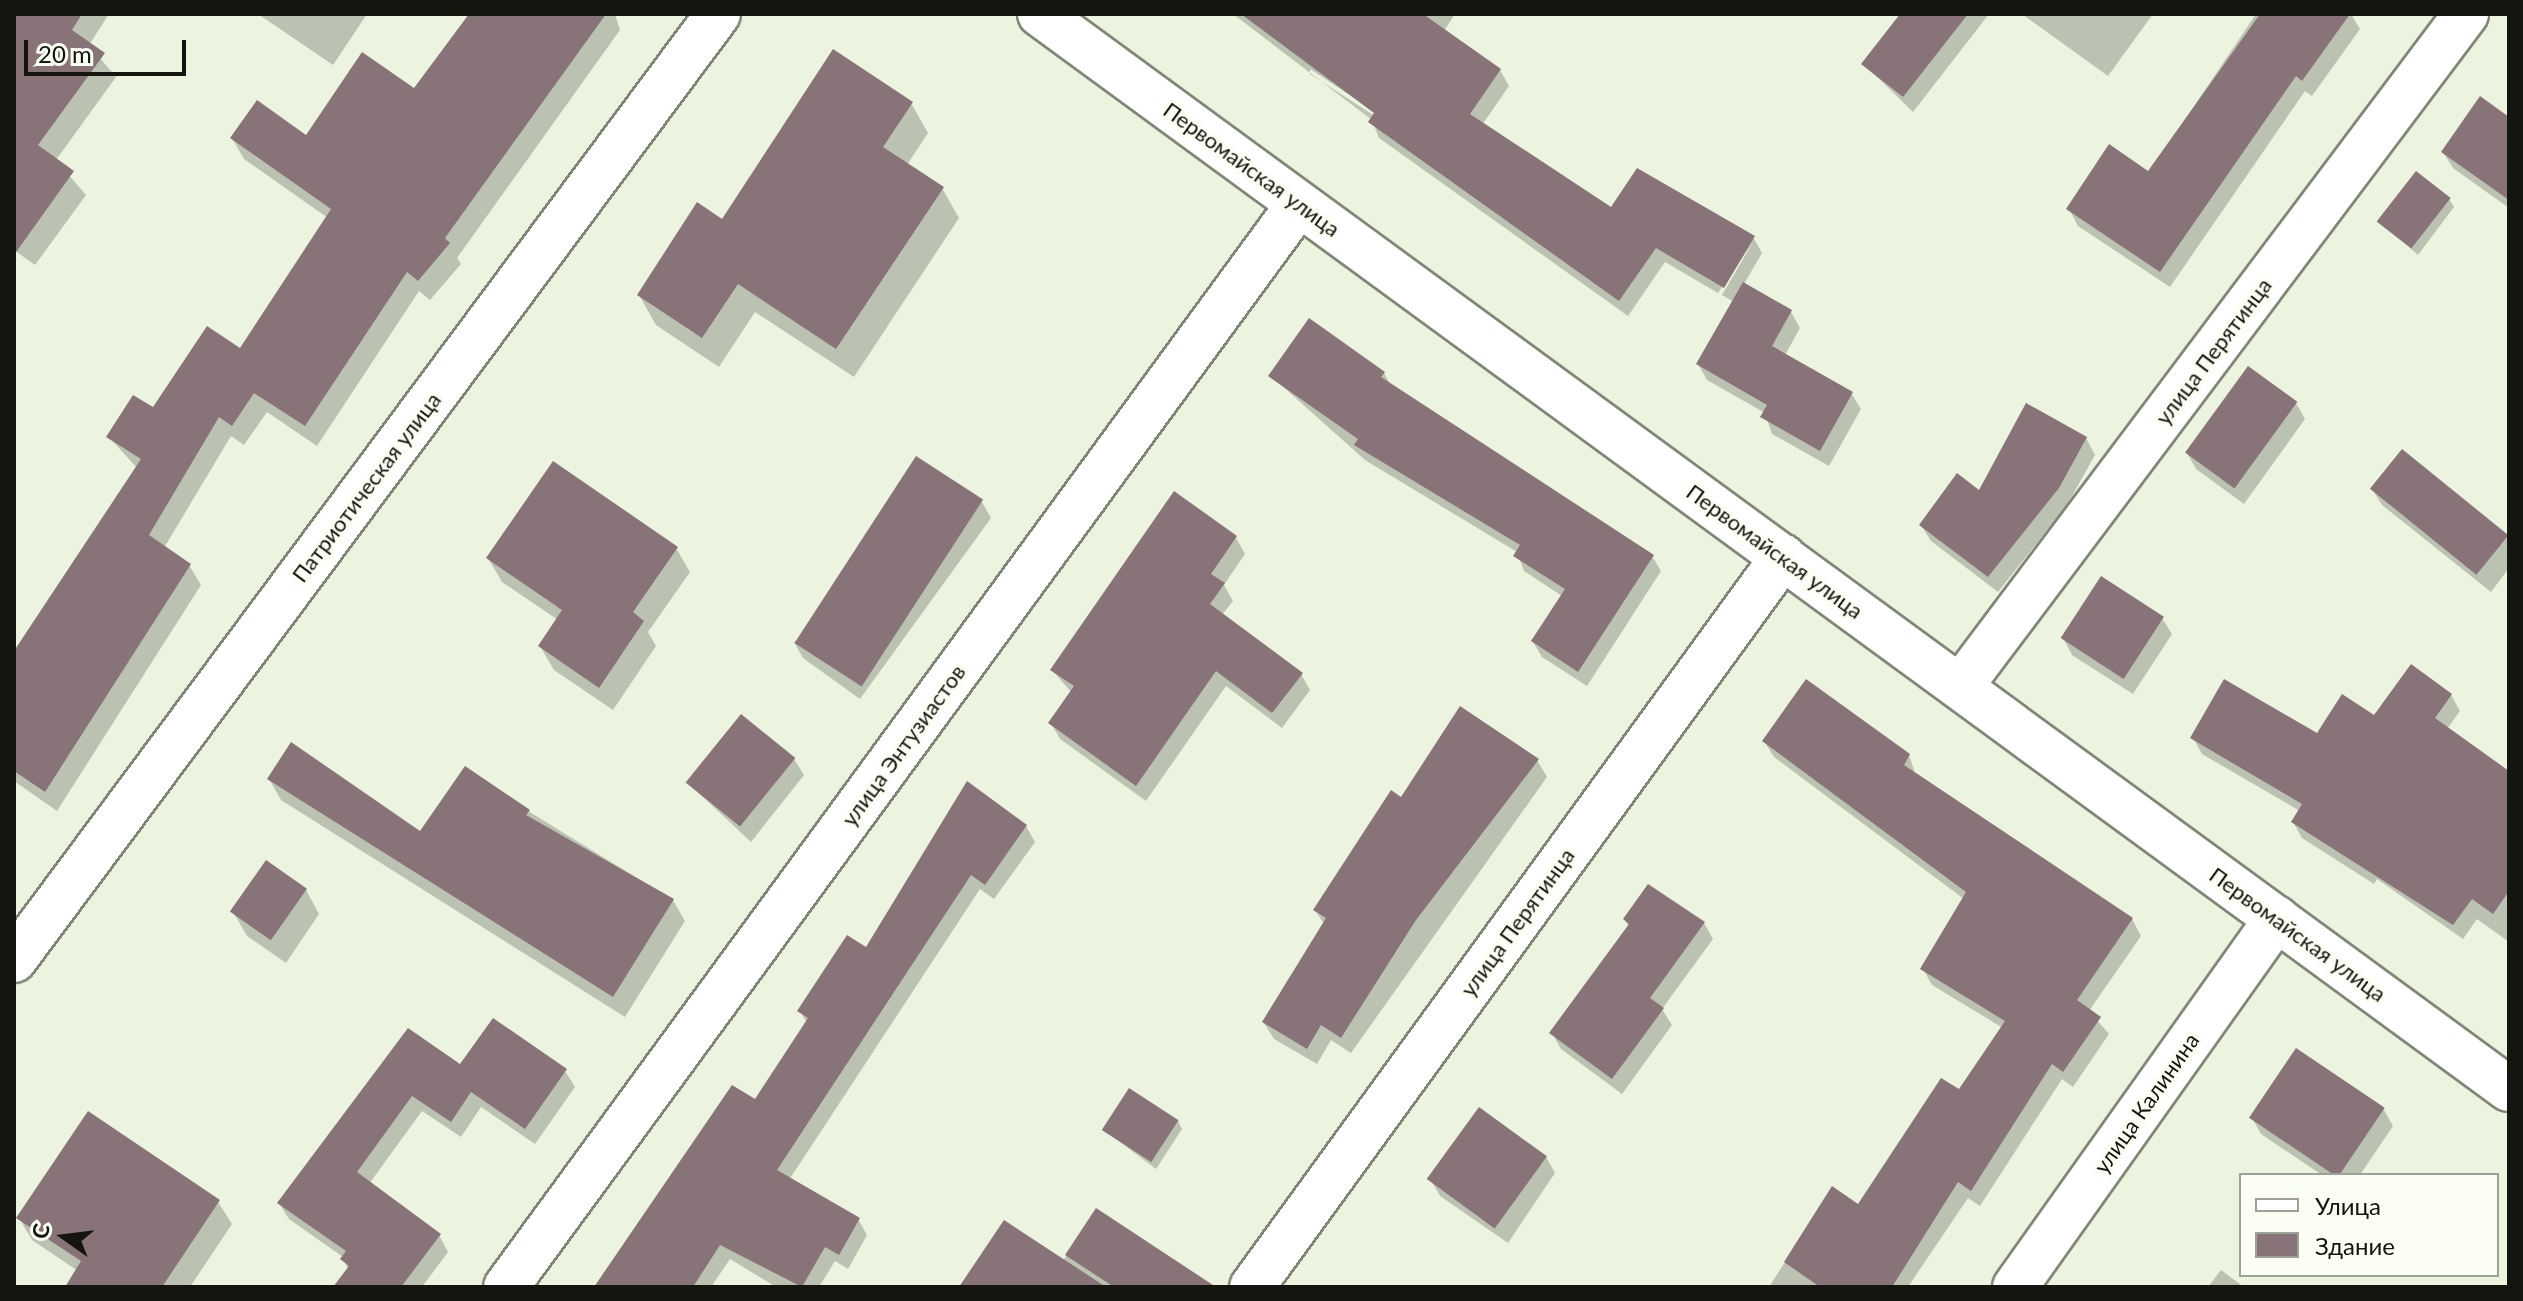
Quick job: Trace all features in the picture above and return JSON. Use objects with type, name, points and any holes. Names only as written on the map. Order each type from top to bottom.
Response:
[{"type":"street","name":"Патриотическая улица","points":[[14,960],[718,14]]},
{"type":"street","name":"Первомайская улица","points":[[1040,14],[2509,1089]]},
{"type":"street","name":"улица Перятинца","points":[[1960,687],[2466,14]]},
{"type":"street","name":"улица Энтузиастов","points":[[506,1287],[1299,204]]},
{"type":"street","name":"улица Перятинца","points":[[1252,1287],[1783,557]]},
{"type":"street","name":"улица Калинина","points":[[2015,1287],[2277,919]]},
{"type":"building","points":[[14,14],[82,14],[72,30],[105,53],[38,145],[74,171],[14,255]]},
{"type":"building","points":[[469,14],[606,14],[445,238],[450,243],[418,281],[407,272],[305,426],[254,393],[232,426],[219,417],[149,535],[191,564],[45,792],[14,771],[14,651],[141,459],[106,437],[133,395],[153,407],[207,326],[240,348],[331,209],[230,138],[257,100],[306,135],[362,52],[414,88]]},
{"type":"building","points":[[1241,14],[1423,14],[1501,69],[1470,114],[1611,207],[1637,168],[1755,236],[1724,288],[1656,248],[1619,301],[1368,122],[1374,113]]},
{"type":"building","points":[[1900,14],[1968,14],[1903,97],[1861,64]]},
{"type":"building","points":[[2260,14],[2350,14],[2302,81],[2296,76],[2160,272],[2066,209],[2109,144],[2148,171]]},
{"type":"building","points":[[833,49],[913,102],[883,147],[944,187],[836,349],[738,284],[702,338],[637,295],[697,202],[722,219]]},
{"type":"building","points":[[2480,96],[2509,117],[2509,200],[2441,152]]},
{"type":"building","points":[[2416,171],[2451,198],[2411,249],[2377,221]]},
{"type":"building","points":[[1743,282],[1792,310],[1772,346],[1853,392],[1820,451],[1760,417],[1767,405],[1696,364]]},
{"type":"building","points":[[1309,318],[1385,372],[1381,377],[1654,555],[1578,672],[1531,641],[1565,589],[1513,556],[1520,545],[1354,445],[1358,439],[1268,376]]},
{"type":"building","points":[[2248,366],[2297,402],[2234,488],[2185,453]]},
{"type":"building","points":[[2026,403],[2087,437],[2059,488],[1988,577],[1919,525],[1957,473],[1979,490]]},
{"type":"building","points":[[2402,449],[2508,535],[2476,575],[2370,489]]},
{"type":"building","points":[[916,456],[983,500],[862,687],[795,643]]},
{"type":"building","points":[[553,461],[678,547],[633,612],[644,621],[599,688],[538,646],[562,610],[486,558]]},
{"type":"building","points":[[1174,491],[1237,536],[1211,574],[1225,583],[1210,604],[1303,673],[1272,713],[1216,671],[1136,786],[1048,723],[1074,686],[1050,670]]},
{"type":"building","points":[[2101,576],[2164,617],[2124,679],[2061,638]]},
{"type":"building","points":[[2411,664],[2452,694],[2435,718],[2509,771],[2509,891],[2493,914],[2472,899],[2453,925],[2291,822],[2302,804],[2190,738],[2224,679],[2317,733],[2342,694],[2374,715]]},
{"type":"building","points":[[1806,679],[1910,754],[1904,765],[2133,918],[2077,1000],[2101,1017],[2063,1072],[2052,1064],[1971,1191],[1958,1182],[1892,1287],[1820,1287],[1784,1262],[1832,1186],[1858,1204],[1941,1078],[1959,1089],[2005,1021],[1920,969],[1966,892],[1762,741]]},
{"type":"building","points":[[1460,706],[1539,759],[1416,920],[1341,1038],[1321,1025],[1307,1049],[1262,1022],[1326,918],[1313,910],[1391,790],[1401,797]]},
{"type":"building","points":[[741,714],[795,758],[740,826],[686,782]]},
{"type":"building","points":[[291,742],[420,831],[465,766],[530,810],[526,815],[674,899],[613,997],[267,779]]},
{"type":"building","points":[[967,781],[1027,825],[985,885],[971,875],[777,1170],[860,1218],[839,1255],[825,1247],[802,1287],[720,1245],[693,1287],[594,1287],[732,1085],[755,1099],[808,1018],[797,1011],[847,935],[866,947]]},
{"type":"building","points":[[266,860],[307,889],[271,940],[230,912]]},
{"type":"building","points":[[1648,884],[1705,922],[1650,998],[1664,1008],[1612,1079],[1549,1033],[1629,924],[1623,919]]},
{"type":"building","points":[[493,1018],[567,1069],[525,1129],[471,1092],[451,1122],[412,1096],[357,1172],[441,1234],[401,1287],[333,1287],[349,1266],[340,1259],[346,1251],[277,1203],[408,1028],[460,1064]]},
{"type":"building","points":[[2296,1048],[2385,1108],[2341,1173],[2331,1173],[2249,1118]]},
{"type":"building","points":[[1129,1088],[1178,1120],[1151,1162],[1102,1130]]},
{"type":"building","points":[[1479,1107],[1547,1156],[1495,1228],[1427,1179]]},
{"type":"building","points":[[88,1111],[220,1200],[162,1287],[65,1287],[81,1261],[16,1218]]},
{"type":"building","points":[[1096,1208],[1216,1287],[1114,1287],[1065,1255]]},
{"type":"building","points":[[1004,1220],[1106,1287],[959,1287]]}]
